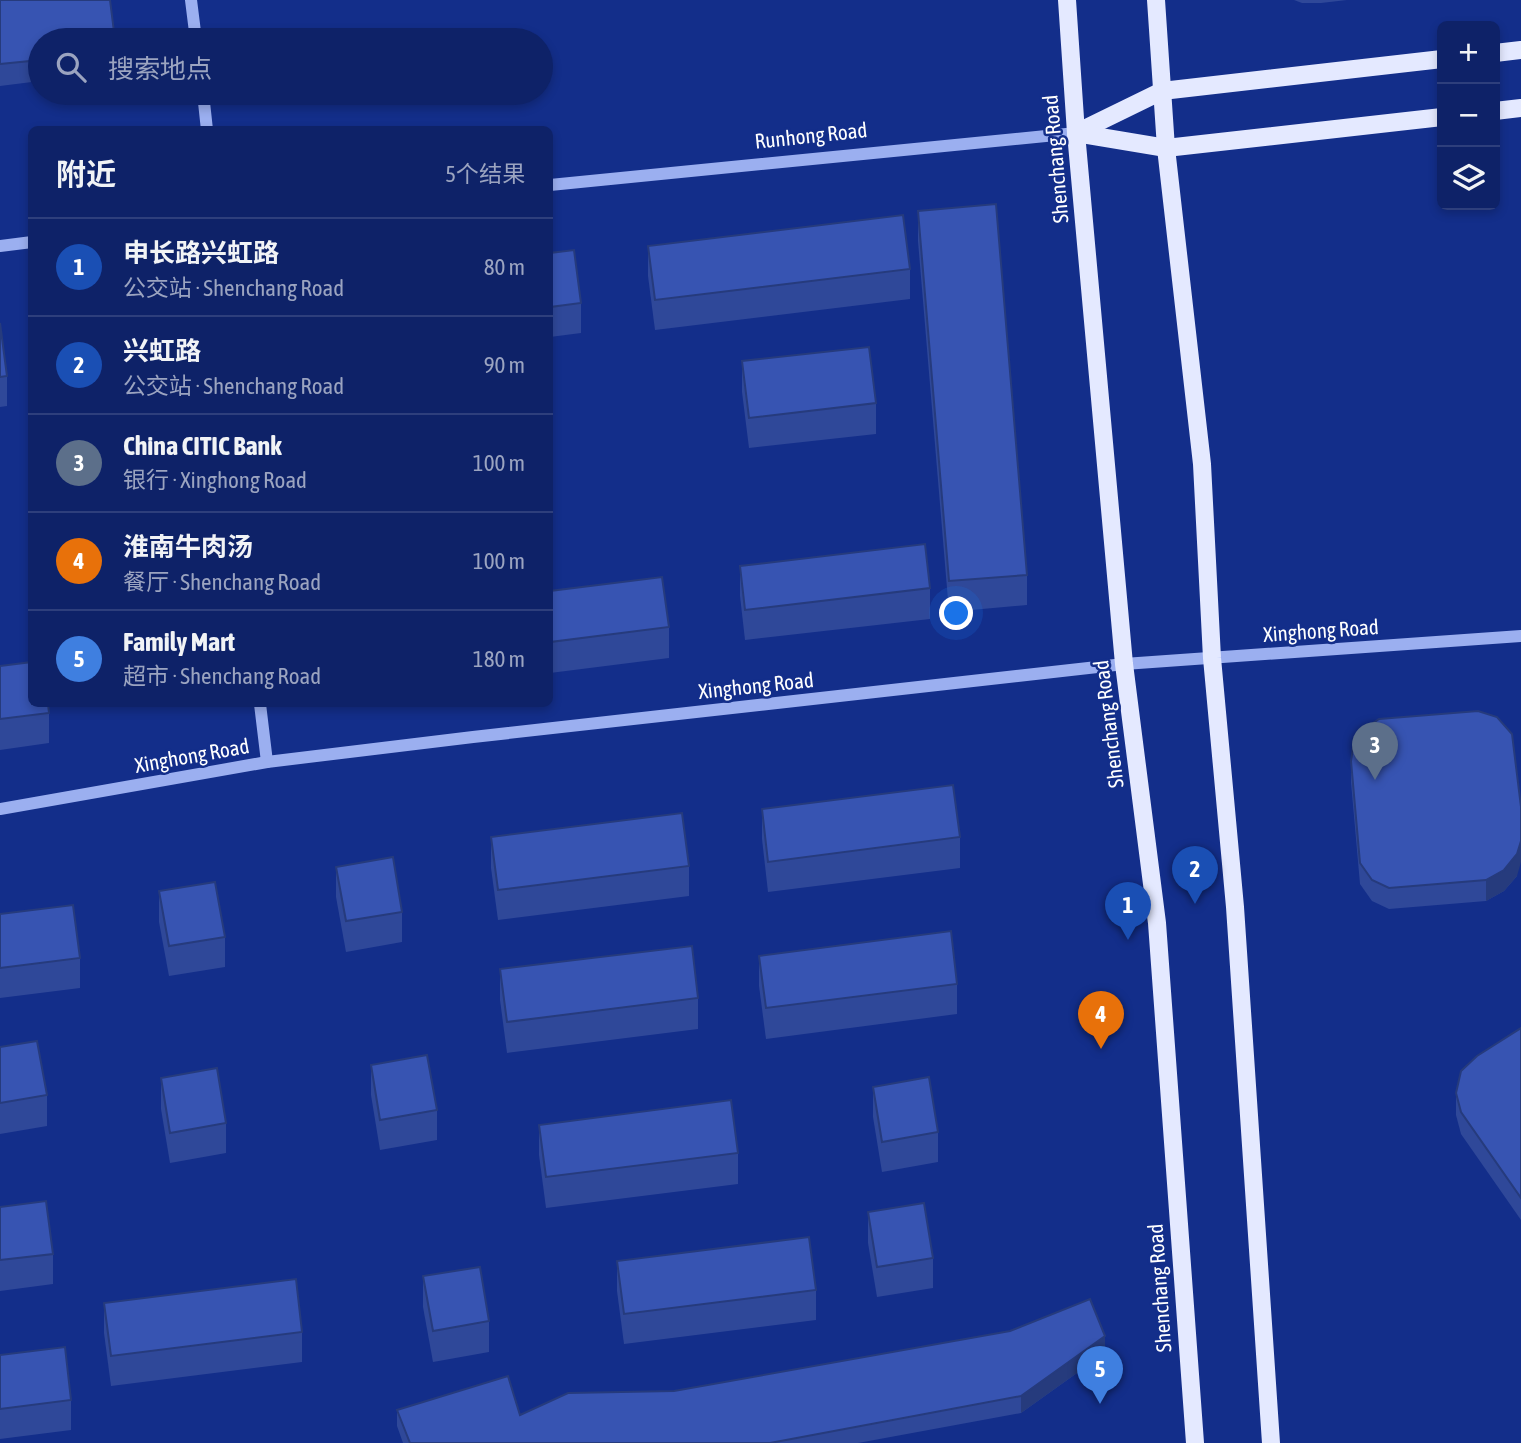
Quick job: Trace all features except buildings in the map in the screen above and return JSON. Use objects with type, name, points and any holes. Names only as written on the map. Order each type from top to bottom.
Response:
[{"type":"main road","name":"Shenchang Road","points":[[1067,0],[1076,133],[1124,664],[1157,923],[1195,1443]]},
{"type":"main road","points":[[1156,0],[1166,149],[1202,464],[1212,658],[1235,907],[1271,1443]]},
{"type":"main road","points":[[1500,52],[1521,50]]},
{"type":"main road","name":"Runhong Road","points":[[1076,133],[1162,91],[1437,60]]},
{"type":"main road","points":[[1500,110],[1521,108]]},
{"type":"main road","name":"Runhong Road","points":[[1076,133],[1166,149],[1437,118]]},
{"type":"street","points":[[191,0],[194,28]]},
{"type":"street","points":[[204,105],[207,126]]},
{"type":"street","name":"Runhong Road","points":[[553,185],[1076,133]]},
{"type":"street","points":[[0,246],[28,242]]},
{"type":"street","name":"Xinghong Road","points":[[0,808],[267,762],[1124,664],[1521,636]]},
{"type":"street","points":[[260,707],[267,762]]},
{"type":"place","name":"China CITIC Bank","points":[[1375,780]]},
{"type":"place","name":"兴虹路","points":[[1195,904]]},
{"type":"place","name":"申长路兴虹路","points":[[1128,940]]},
{"type":"place","name":"淮南牛肉汤","points":[[1101,1049]]},
{"type":"place","name":"Family Mart","points":[[1100,1404]]}]
